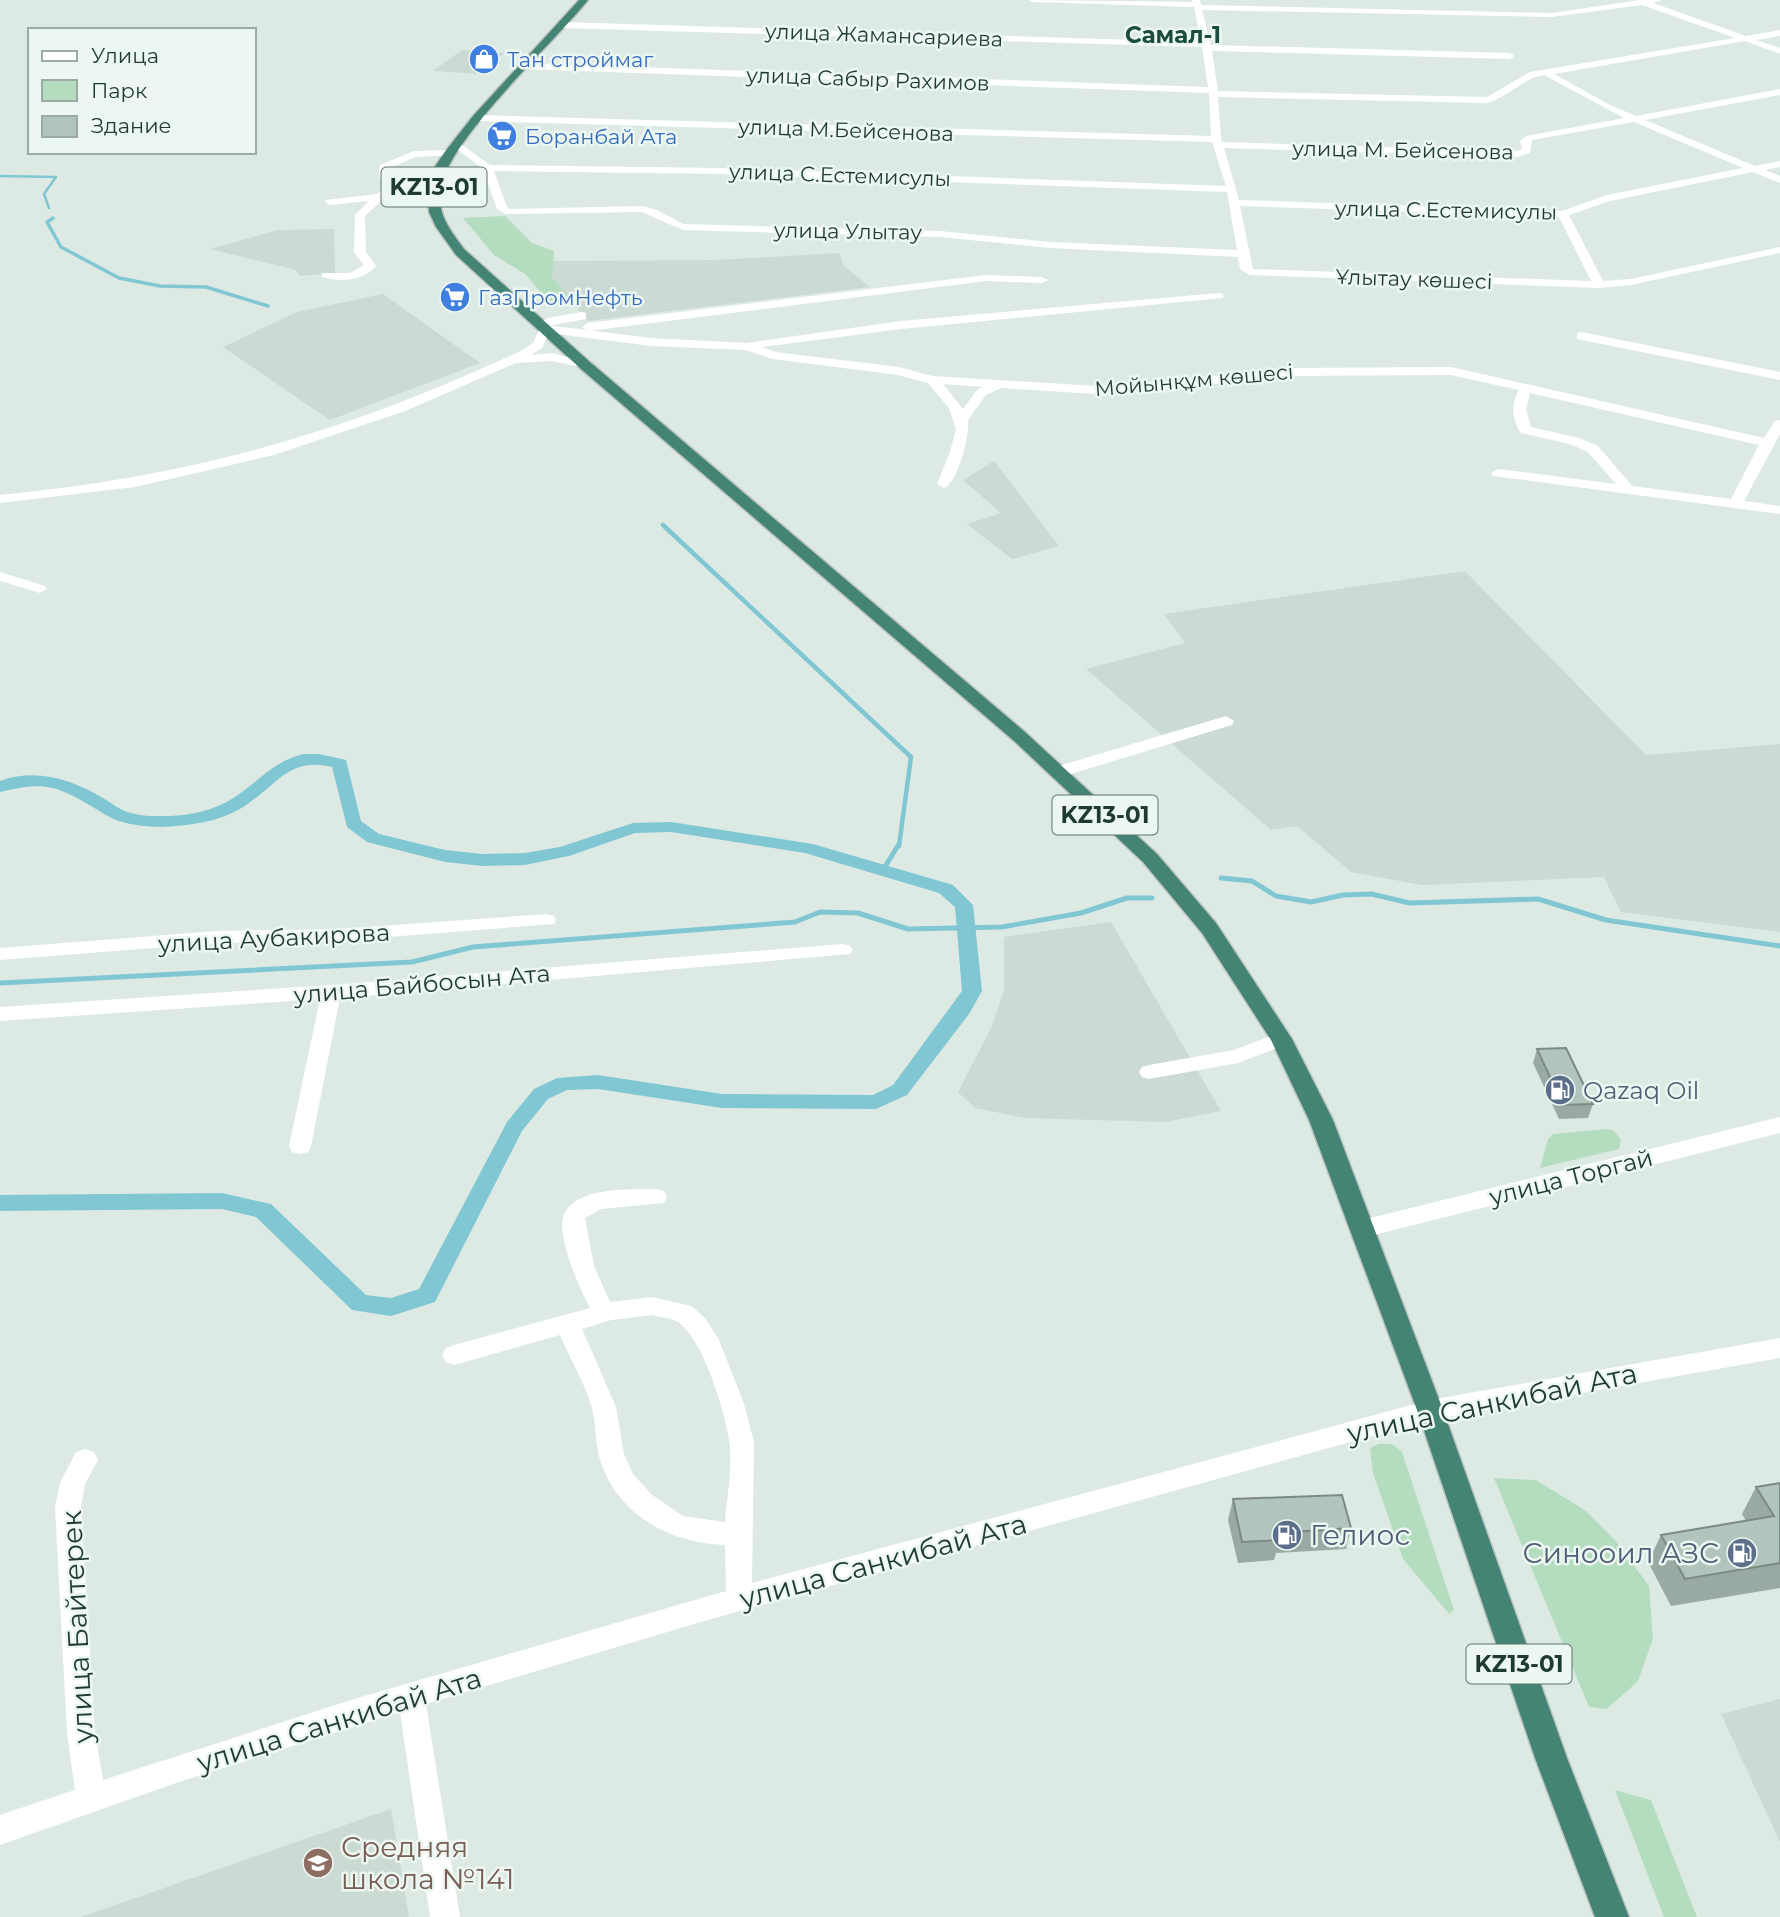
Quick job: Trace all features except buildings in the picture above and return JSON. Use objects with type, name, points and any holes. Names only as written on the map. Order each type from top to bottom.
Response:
[{"type":"highway","name":"KZ13-01","points":[[584,0],[477,118],[440,168],[433,191],[435,212],[442,227],[460,252],[586,366],[1058,772],[1150,858],[1209,928],[1282,1039],[1321,1120],[1430,1410],[1551,1758],[1612,1917]]},
{"type":"street","points":[[1033,0],[1538,15],[1563,15],[1658,0]]},
{"type":"street","points":[[1641,1],[1780,51]]},
{"type":"street","points":[[1197,4],[1214,92],[1217,142],[1231,190],[1243,254]]},
{"type":"street","name":"улица Жамансариева","points":[[562,25],[1510,56]]},
{"type":"street","name":"улица Сабыр Рахимов","points":[[523,66],[1488,100],[1499,97],[1523,76],[1780,33]]},
{"type":"street","points":[[1545,72],[1580,93],[1636,119],[1780,180]]},
{"type":"street","name":"улица М. Бейсенова","points":[[1217,142],[1518,154],[1527,151],[1525,141],[1529,138],[1780,92]]},
{"type":"street","name":"улица М.Бейсенова","points":[[477,118],[1217,142]]},
{"type":"street","points":[[326,275],[348,276],[369,268],[370,263],[360,252],[360,215],[390,186],[384,176],[384,167],[404,156],[452,149],[488,168]]},
{"type":"street","name":"улица С.Естемисулы","points":[[1233,203],[1563,214],[1607,198],[1780,164]]},
{"type":"street","name":"улица С.Естемисулы","points":[[488,168],[721,171],[1231,190]]},
{"type":"street","name":"улица Улытау","points":[[488,168],[502,209],[509,212],[642,209],[656,211],[670,223],[683,227],[940,234],[1050,245],[1243,254]]},
{"type":"street","points":[[330,202],[379,197]]},
{"type":"street","points":[[1563,214],[1599,285],[1631,282],[1780,250]]},
{"type":"street","name":"Ұлытау көшесі","points":[[1243,254],[1246,269],[1260,274],[1599,285]]},
{"type":"street","name":"Мойынқұм көшесі","points":[[577,331],[586,327],[967,280],[1042,280]]},
{"type":"street","points":[[746,346],[901,325],[1219,296]]},
{"type":"street","points":[[0,499],[111,486],[199,469],[368,422],[426,400],[505,364],[534,349],[541,341],[542,326],[582,316]]},
{"type":"street","name":"Мойынқұм көшесі","points":[[542,326],[651,342],[746,346],[773,355],[899,371],[932,380],[1112,391],[1286,372],[1415,369],[1466,373],[1767,443]]},
{"type":"street","points":[[1581,336],[1780,376]]},
{"type":"street","points":[[505,364],[546,357],[586,366]]},
{"type":"street","points":[[932,380],[958,409],[962,419],[958,452],[944,484]]},
{"type":"street","points":[[962,419],[982,392],[997,385]]},
{"type":"street","points":[[1527,388],[1521,396],[1519,406],[1522,425],[1526,430],[1574,441],[1593,449],[1628,490]]},
{"type":"street","points":[[1736,503],[1767,443],[1780,424]]},
{"type":"street","points":[[199,469],[193,457],[286,434]]},
{"type":"street","points":[[1498,473],[1780,510]]},
{"type":"street","points":[[0,576],[40,589]]},
{"type":"street","points":[[1058,772],[1226,721]]},
{"type":"street","name":"улица Аубакирова","points":[[0,954],[217,937],[337,935],[547,920]]},
{"type":"street","name":"улица Байбосын Ата","points":[[2,1018],[843,950]]},
{"type":"street","points":[[300,1146],[331,992]]},
{"type":"street","points":[[1149,1072],[1238,1056],[1282,1039]]},
{"type":"street","name":"улица Торгай","points":[[1362,1229],[1780,1125]]},
{"type":"street","points":[[605,1313],[597,1301],[583,1265],[574,1215],[586,1206],[601,1202],[656,1197]]},
{"type":"street","points":[[454,1355],[651,1299],[683,1313],[697,1325],[707,1340],[732,1404],[743,1442],[738,1534],[739,1601]]},
{"type":"street","points":[[568,1323],[576,1348],[597,1388],[604,1409],[613,1460],[636,1496],[654,1511],[686,1529],[738,1534]]},
{"type":"street","name":"улица Санкибай Ата","points":[[0,1830],[91,1797],[411,1695],[739,1601],[1430,1410],[1513,1398],[1591,1379],[1780,1348]]},
{"type":"street","name":"улица Байтерек","points":[[85,1460],[73,1483],[68,1507],[81,1732],[91,1797]]},
{"type":"street","points":[[411,1695],[445,1917]]},
{"type":"shaded area","name":"Тан строймаг","points":[[462,50],[504,53],[481,74],[433,71]]},
{"type":"shaded area","points":[[334,229],[335,273],[300,276],[296,270],[210,249],[278,230]]},
{"type":"shaded area","points":[[839,253],[844,266],[870,287],[588,321],[552,277],[552,261],[716,260]]},
{"type":"shaded area","points":[[383,294],[480,363],[330,420],[223,347],[297,312]]},
{"type":"shaded area","points":[[994,461],[1059,546],[1012,559],[967,524],[1001,513],[963,480]]},
{"type":"shaded area","points":[[1465,571],[1646,755],[1780,744],[1780,932],[1621,912],[1604,877],[1422,885],[1351,872],[1297,826],[1271,830],[1086,669],[1185,643],[1164,614]]},
{"type":"shaded area","points":[[1111,922],[1221,1111],[1165,1122],[1025,1118],[975,1108],[958,1092],[992,1026],[1004,990],[1004,937]]},
{"type":"shaded area","points":[[1780,1699],[1780,1842],[1721,1714]]},
{"type":"shaded area","name":"Средняя школа №141","points":[[391,1809],[409,1917],[81,1917]]},
{"type":"green space","points":[[505,216],[532,243],[554,251],[552,277],[575,305],[553,306],[525,274],[494,255],[463,218]]},
{"type":"green space","points":[[1613,1130],[1621,1140],[1619,1149],[1540,1168],[1548,1139],[1553,1134]]},
{"type":"green space","points":[[1379,1444],[1392,1444],[1402,1452],[1454,1610],[1449,1614],[1403,1559],[1373,1473],[1370,1448]]},
{"type":"green space","points":[[1494,1478],[1536,1480],[1586,1511],[1615,1540],[1649,1586],[1653,1639],[1638,1681],[1607,1709],[1589,1707]]},
{"type":"green space","points":[[1615,1790],[1651,1800],[1697,1917],[1664,1917]]},
{"type":"waterway","points":[[0,176],[56,177],[44,194],[49,208]]},
{"type":"waterway","points":[[53,218],[47,222],[61,247],[119,278],[160,286],[206,287],[268,306]]},
{"type":"waterway","points":[[663,525],[911,757],[899,846]]},
{"type":"waterway","points":[[0,787],[27,780],[52,782],[77,791],[124,817],[172,821],[218,813],[240,801],[289,764],[303,759],[319,759],[340,764],[353,823],[373,838],[445,856],[483,860],[525,859],[563,852],[633,828],[671,827],[807,848],[946,889],[964,905],[972,991],[962,1009],[900,1090],[876,1102],[722,1101],[598,1082],[564,1083],[541,1094],[514,1127],[427,1296],[391,1307],[360,1303],[263,1210],[222,1201],[0,1203]]},
{"type":"waterway","points":[[883,870],[899,844]]},
{"type":"waterway","points":[[1221,878],[1252,881],[1276,896],[1311,902],[1343,895],[1371,894],[1410,903],[1538,899],[1606,920],[1780,946]]},
{"type":"waterway","points":[[0,983],[412,962],[473,947],[795,922],[820,912],[858,913],[908,929],[1002,927],[1081,913],[1127,898],[1152,898]]},
{"type":"place","name":"Тан строймаг","points":[[484,59]]},
{"type":"place","name":"Боранбай Ата","points":[[502,136]]},
{"type":"place","name":"ГазПромНефть","points":[[455,297]]},
{"type":"place","name":"Qazaq Oil","points":[[1560,1090]]},
{"type":"place","name":"Гелиос","points":[[1287,1535]]},
{"type":"place","name":"Синооил АЗС","points":[[1742,1553]]},
{"type":"place","name":"Средняя школа №141","points":[[318,1863]]},
{"type":"district","name":"Самал-1","points":[[1173,35]]}]
